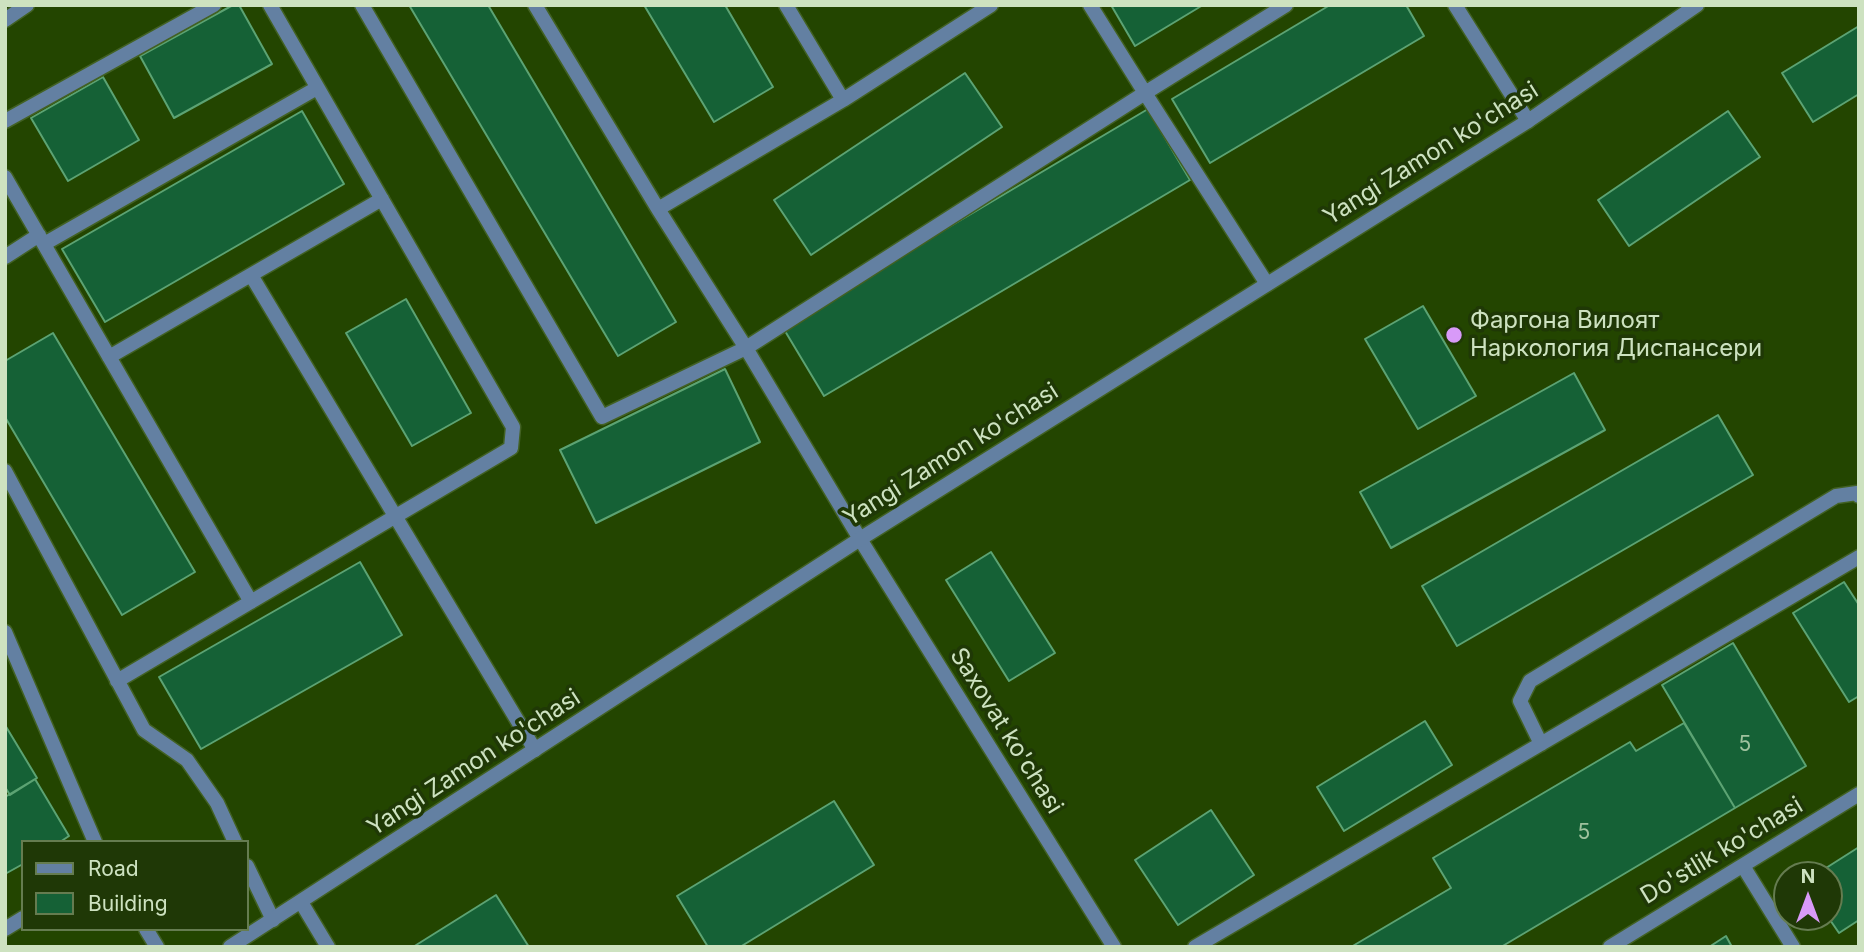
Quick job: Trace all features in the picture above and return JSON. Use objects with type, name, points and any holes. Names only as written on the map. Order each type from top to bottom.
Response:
[{"type":"street","points":[[5,20],[27,5]]},
{"type":"street","points":[[5,121],[214,5]]},
{"type":"street","points":[[117,681],[511,447],[513,427],[270,5]]},
{"type":"street","points":[[362,5],[603,417],[746,348],[1286,5]]},
{"type":"street","name":"Saxovat ko'chasi","points":[[536,5],[860,539],[1114,947]]},
{"type":"street","points":[[786,5],[843,100]]},
{"type":"street","points":[[658,209],[843,100],[991,5]]},
{"type":"street","points":[[1090,5],[1267,284]]},
{"type":"street","points":[[1455,5],[1528,121]]},
{"type":"street","name":"Yangi Zamon ko'chasi","points":[[230,947],[860,539],[1528,121],[1697,5]]},
{"type":"street","points":[[5,257],[317,88]]},
{"type":"street","points":[[5,177],[251,602]]},
{"type":"street","points":[[109,357],[382,199]]},
{"type":"street","points":[[251,275],[535,750]]},
{"type":"street","points":[[5,471],[144,730],[187,760],[217,803],[235,840]]},
{"type":"street","points":[[1541,744],[1520,701],[1530,681],[1836,496],[1859,496]]},
{"type":"street","points":[[1195,947],[1859,557]]},
{"type":"street","points":[[5,632],[94,840]]},
{"type":"street","name":"Do'stlik ko'chasi","points":[[1609,947],[1859,794]]},
{"type":"street","points":[[1743,866],[1793,947]]},
{"type":"street","points":[[248,868],[272,920]]},
{"type":"street","points":[[301,902],[328,947]]},
{"type":"street","points":[[5,929],[21,919]]},
{"type":"street","points":[[147,931],[157,947]]},
{"type":"building","points":[[233,5],[239,5],[272,64],[174,118],[140,56]]},
{"type":"building","points":[[409,5],[488,5],[676,322],[618,356]]},
{"type":"building","points":[[644,5],[725,5],[773,87],[714,122]]},
{"type":"building","points":[[1111,5],[1203,5],[1135,46]]},
{"type":"building","points":[[1330,5],[1406,5],[1424,36],[1210,163],[1172,99]]},
{"type":"building","points":[[1859,26],[1859,94],[1813,122],[1782,73]]},
{"type":"building","points":[[965,73],[1002,127],[811,255],[774,200]]},
{"type":"building","points":[[103,77],[139,140],[68,181],[31,118]]},
{"type":"building","points":[[1148,109],[1190,180],[824,396],[782,326]]},
{"type":"building","points":[[302,111],[344,184],[105,322],[62,249]]},
{"type":"building","points":[[1728,111],[1760,157],[1629,246],[1598,200]]},
{"type":"building","points":[[406,299],[471,413],[412,446],[346,333]]},
{"type":"building","points":[[1423,306],[1476,396],[1418,429],[1365,339]]},
{"type":"building","points":[[53,333],[195,572],[122,615],[5,417],[5,361]]},
{"type":"building","points":[[725,369],[760,442],[596,523],[560,450]]},
{"type":"building","points":[[1574,373],[1605,430],[1391,548],[1360,492]]},
{"type":"building","points":[[1718,415],[1753,475],[1457,646],[1422,586]]},
{"type":"building","points":[[991,552],[1055,653],[1009,681],[946,580]]},
{"type":"building","points":[[360,562],[402,635],[201,749],[159,677]]},
{"type":"building","points":[[1844,582],[1859,605],[1859,696],[1849,702],[1793,613]]},
{"type":"building","points":[[1733,643],[1806,766],[1735,808],[1662,685]]},
{"type":"building","points":[[1425,721],[1452,765],[1344,831],[1317,787]]},
{"type":"building","points":[[1684,723],[1735,808],[1501,947],[1351,947],[1451,888],[1433,858],[1630,742],[1636,751]]},
{"type":"building","points":[[5,725],[37,778],[10,795],[5,787]]},
{"type":"building","points":[[35,779],[69,836],[63,840],[21,840],[21,865],[5,874],[5,797]]},
{"type":"building","points":[[834,801],[874,865],[740,947],[708,947],[677,896]]},
{"type":"building","points":[[1211,810],[1254,875],[1178,925],[1135,860]]},
{"type":"building","points":[[1859,847],[1859,920],[1843,930],[1843,861],[1837,861]]},
{"type":"building","points":[[496,895],[529,947],[413,947]]},
{"type":"building","points":[[1726,936],[1732,947],[1709,947]]},
{"type":"place","name":"Фаргона Вилоят Наркология Диспансери","points":[[1454,335]]}]
